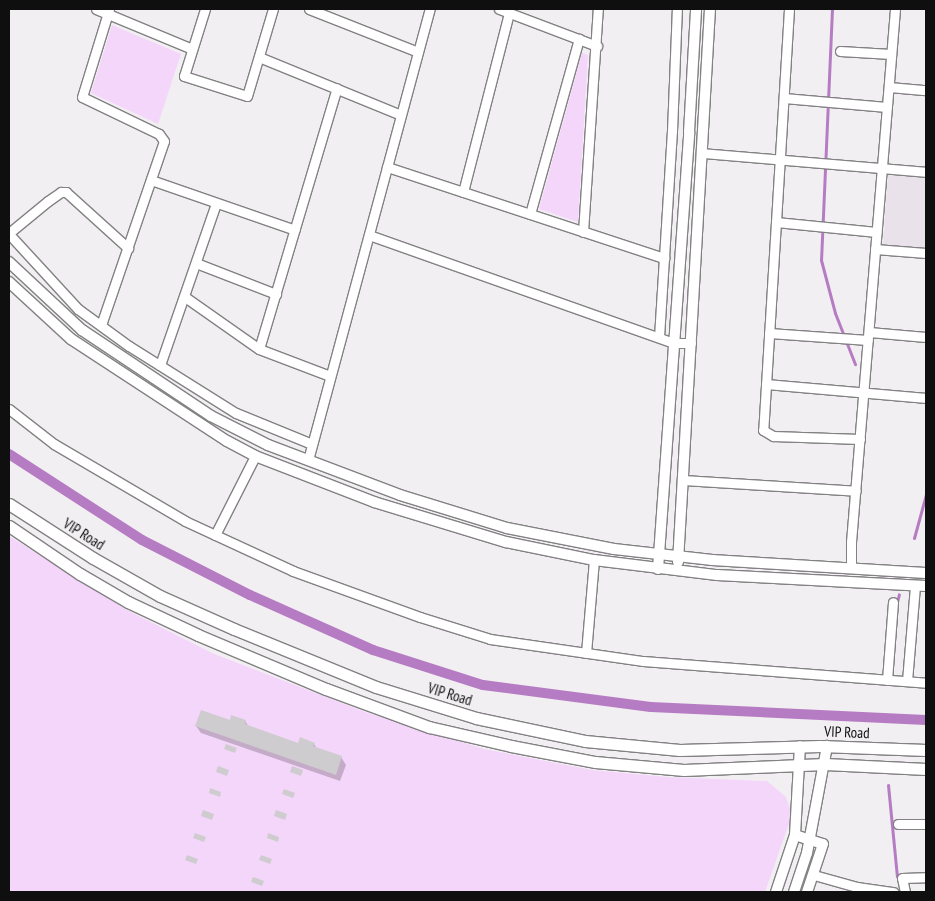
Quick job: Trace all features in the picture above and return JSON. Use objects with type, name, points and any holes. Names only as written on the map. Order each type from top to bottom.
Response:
[{"type":"main road","name":"VIP Road","points":[[9,504],[92,558],[177,603],[234,629],[376,687],[467,715],[584,741],[680,750],[800,746],[926,750]]},
{"type":"main road","points":[[9,526],[80,574],[128,602],[198,635],[326,689],[429,727],[511,746],[595,762],[684,770],[825,764],[864,764],[926,768]]},
{"type":"street","points":[[96,9],[108,11],[192,49]]},
{"type":"street","points":[[205,9],[184,76],[247,96],[273,9]]},
{"type":"street","points":[[309,9],[418,52]]},
{"type":"street","points":[[308,460],[430,9]]},
{"type":"street","points":[[499,9],[597,46]]},
{"type":"street","points":[[583,232],[598,9]]},
{"type":"street","points":[[659,337],[676,9]]},
{"type":"street","points":[[658,569],[696,9]]},
{"type":"street","points":[[677,571],[710,9]]},
{"type":"street","points":[[789,9],[763,430],[766,434],[860,439]]},
{"type":"street","points":[[851,568],[895,9]]},
{"type":"street","points":[[101,325],[164,141],[159,134],[82,97],[108,11]]},
{"type":"street","points":[[463,192],[510,13]]},
{"type":"street","points":[[530,214],[579,39]]},
{"type":"street","points":[[840,51],[891,54]]},
{"type":"street","points":[[259,56],[402,115]]},
{"type":"street","points":[[889,87],[926,90]]},
{"type":"street","points":[[259,349],[336,88]]},
{"type":"street","points":[[784,98],[887,107]]},
{"type":"street","points":[[702,153],[926,172]]},
{"type":"street","points":[[387,167],[664,258]]},
{"type":"street","points":[[151,180],[294,230]]},
{"type":"street","points":[[128,248],[66,192],[61,192],[48,201],[9,234],[78,309],[101,325],[236,413],[312,444]]},
{"type":"street","points":[[160,365],[216,203]]},
{"type":"street","points":[[776,222],[877,232]]},
{"type":"street","points":[[369,235],[674,343],[690,343]]},
{"type":"street","points":[[875,249],[926,253]]},
{"type":"street","points":[[9,262],[82,330],[211,416],[268,445],[400,495],[507,528],[614,549],[678,556],[926,573]]},
{"type":"street","points":[[196,263],[276,294]]},
{"type":"street","points":[[9,282],[71,339],[227,441],[255,456],[374,502],[487,536],[558,554],[594,560],[677,571],[817,582],[926,586]]},
{"type":"street","points":[[185,297],[259,349],[330,376]]},
{"type":"street","points":[[769,333],[852,339],[868,336],[926,337]]},
{"type":"street","points":[[766,384],[926,398]]},
{"type":"street","points":[[9,409],[54,444],[185,521],[293,571],[420,617],[490,639],[643,661],[926,683]]},
{"type":"street","points":[[215,535],[255,456]]},
{"type":"street","points":[[682,480],[856,491]]},
{"type":"street","points":[[586,653],[594,560]]},
{"type":"street","points":[[907,681],[915,585]]},
{"type":"street","points":[[887,680],[893,602]]},
{"type":"street","points":[[776,892],[795,835],[800,746]]},
{"type":"street","points":[[794,892],[810,839],[827,746]]},
{"type":"street","points":[[864,764],[893,773],[926,774]]},
{"type":"street","points":[[898,824],[926,824]]},
{"type":"street","points":[[795,835],[823,844],[808,892]]},
{"type":"street","points":[[814,875],[857,887],[894,892]]},
{"type":"street","points":[[905,892],[902,878],[926,877]]},
{"type":"shaded area","points":[[112,25],[181,54],[158,124],[91,93]]},
{"type":"shaded area","points":[[582,53],[588,55],[578,222],[539,209]]},
{"type":"shaded area","points":[[888,175],[926,178],[926,249],[883,245]]},
{"type":"shaded area","points":[[9,536],[125,609],[212,653],[368,713],[484,749],[592,770],[667,777],[767,781],[786,797],[792,815],[765,892],[9,892]]},
{"type":"building","points":[[201,710],[230,720],[231,715],[246,720],[245,724],[298,743],[300,737],[315,743],[313,746],[342,756],[336,775],[195,726]]},
{"type":"building","points":[[226,744],[237,748],[235,753],[224,749]]},
{"type":"building","points":[[218,766],[229,770],[227,776],[216,772]]},
{"type":"building","points":[[292,766],[303,770],[301,776],[290,772]]},
{"type":"building","points":[[210,788],[221,792],[220,797],[209,793]]},
{"type":"building","points":[[284,789],[295,793],[293,798],[282,794]]},
{"type":"building","points":[[203,810],[214,814],[212,820],[201,816]]},
{"type":"building","points":[[276,810],[287,814],[285,820],[274,816]]},
{"type":"building","points":[[195,833],[206,837],[204,842],[193,838]]},
{"type":"building","points":[[268,833],[279,837],[278,842],[267,838]]},
{"type":"building","points":[[187,855],[198,859],[196,864],[185,860]]},
{"type":"building","points":[[261,855],[272,859],[270,864],[259,860]]},
{"type":"building","points":[[253,877],[264,881],[262,886],[251,882]]},
{"type":"waterway","points":[[832,9],[821,260],[835,313],[855,364]]},
{"type":"waterway","points":[[9,454],[142,540],[250,595],[373,650],[483,685],[651,707],[926,720]]},
{"type":"waterway","points":[[914,538],[926,494]]},
{"type":"waterway","points":[[896,606],[899,594]]},
{"type":"waterway","points":[[888,785],[897,877]]}]
